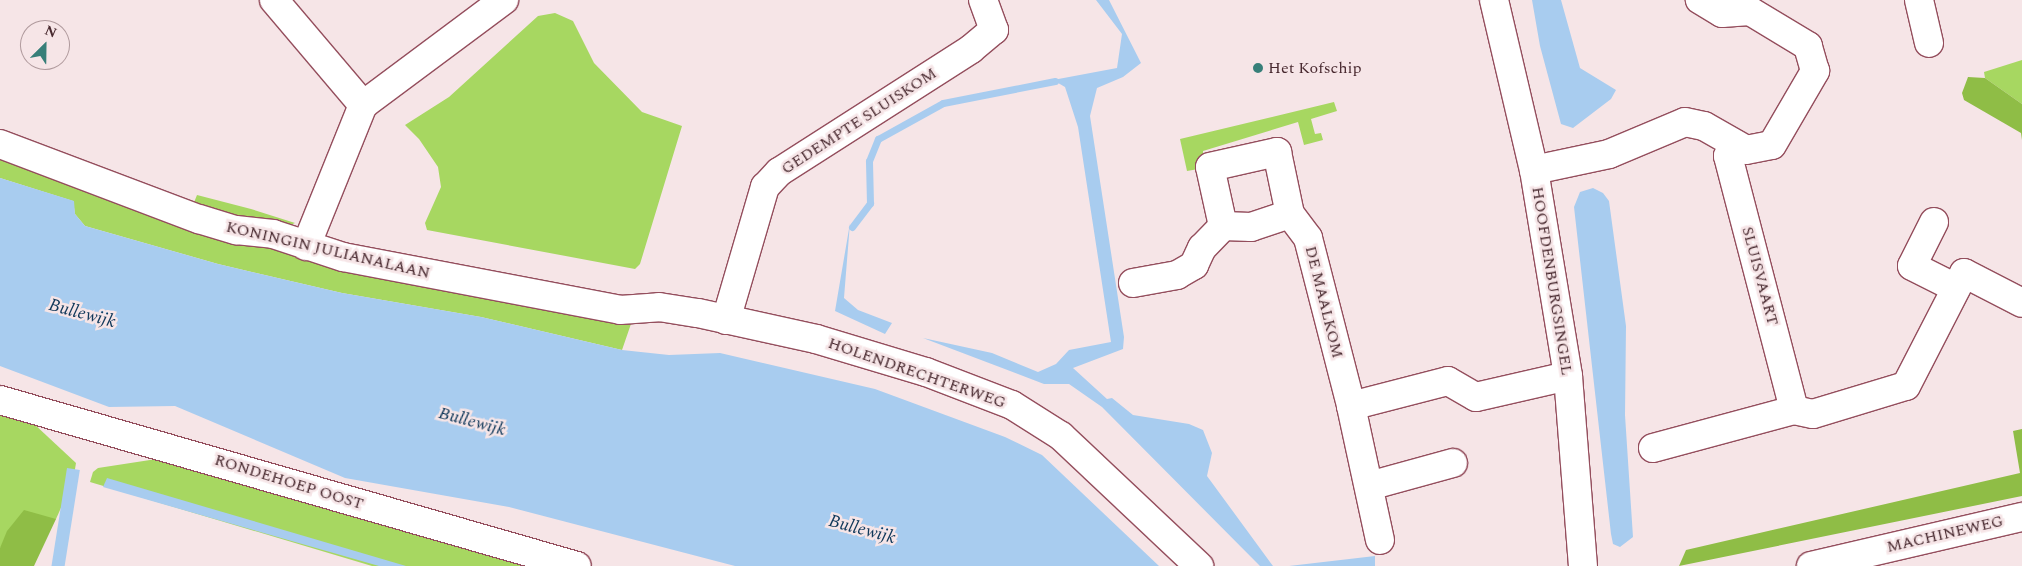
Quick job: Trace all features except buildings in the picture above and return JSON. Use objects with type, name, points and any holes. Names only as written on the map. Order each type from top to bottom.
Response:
[{"type":"street","points":[[274,0],[363,105]]},
{"type":"street","points":[[306,246],[363,105],[504,0]]},
{"type":"street","name":"GEDEMPTE SLUISKOM","points":[[726,320],[765,187],[780,172],[971,48],[994,30],[983,0]]},
{"type":"street","name":"HOOFDENBURGSINGEL","points":[[1494,0],[1534,170],[1568,376],[1583,566]]},
{"type":"street","points":[[1534,170],[1609,154],[1685,122],[1704,126],[1746,150],[1772,146],[1815,70],[1808,46],[1748,5],[1722,13],[1700,0]]},
{"type":"street","points":[[1919,0],[1929,43]]},
{"type":"street","name":"KONINGIN JULIANALAAN","points":[[0,144],[199,219],[236,230],[273,234],[343,257],[620,310],[659,307],[726,320]]},
{"type":"street","name":"SLUISVAART","points":[[1735,144],[1728,156],[1794,410]]},
{"type":"street","name":"DE MAALKOM","points":[[1223,226],[1210,167],[1277,152],[1290,214],[1308,238],[1351,406],[1364,479],[1369,486],[1380,540]]},
{"type":"street","points":[[1133,283],[1177,275],[1194,265],[1202,248],[1223,226],[1252,227],[1290,214]]},
{"type":"street","points":[[1934,222],[1912,266],[1956,288]]},
{"type":"street","points":[[1653,448],[1794,410],[1813,414],[1906,386],[1964,273],[2022,303]]},
{"type":"street","name":"HOLENDRECHTERWEG","points":[[726,320],[816,339],[926,372],[1012,405],[1061,436],[1199,566]]},
{"type":"street","points":[[1351,406],[1448,381],[1476,397],[1568,376]]},
{"type":"street","name":"RONDEHOEP OOST","points":[[0,400],[577,566]]},
{"type":"street","points":[[1369,486],[1453,463]]},
{"type":"street","name":"MACHINEWEG","points":[[1810,566],[2022,517]]},
{"type":"green space","points":[[555,13],[573,21],[594,63],[642,112],[682,126],[640,264],[635,269],[427,230],[425,223],[441,187],[438,167],[419,139],[405,125],[449,97],[538,16]]},
{"type":"green space","points":[[2022,60],[2022,104],[1985,78],[1984,72]]},
{"type":"green space","points":[[1968,77],[1985,78],[2022,104],[2022,140],[2021,133],[1964,100],[1962,93]]},
{"type":"green space","points":[[1334,102],[1337,111],[1311,119],[1315,134],[1321,133],[1323,140],[1304,145],[1298,122],[1203,151],[1204,168],[1187,171],[1180,139]]},
{"type":"green space","points":[[0,159],[189,222],[632,321],[622,350],[481,317],[342,293],[218,264],[85,226],[75,214],[73,201],[0,178]]},
{"type":"green space","points":[[197,195],[295,223],[288,226],[240,223],[193,205]]},
{"type":"green space","points":[[0,404],[18,409],[76,463],[73,481],[56,519],[0,548]]},
{"type":"green space","points":[[2022,429],[2022,496],[1679,566],[1686,550],[2020,473],[2013,431]]},
{"type":"green space","points":[[176,456],[537,566],[372,566],[90,482],[93,472],[98,468]]},
{"type":"green space","points":[[24,510],[56,519],[34,566],[0,566],[0,548],[7,531]]},
{"type":"water","points":[[1096,0],[1109,0],[1141,63],[1123,77],[1097,88],[1090,116],[1124,337],[1123,349],[1073,368],[1107,399],[1112,398],[1133,415],[1189,424],[1203,430],[1212,453],[1207,476],[1273,566],[1260,566],[1102,407],[1069,384],[1044,384],[923,338],[992,353],[1038,372],[1056,364],[1069,350],[1111,342],[1078,127],[1065,87],[1053,80],[1117,68],[1122,34]]},
{"type":"water","points":[[1532,0],[1561,0],[1580,68],[1616,90],[1611,99],[1573,128],[1561,124],[1540,46]]},
{"type":"water","name":"Bullewijk","points":[[0,178],[74,201],[75,214],[85,226],[218,264],[342,293],[481,317],[622,350],[669,355],[720,353],[875,389],[1005,437],[1042,455],[1159,566],[735,566],[509,507],[345,478],[175,406],[109,407],[0,366]]},
{"type":"water","points":[[1593,188],[1603,193],[1609,201],[1626,326],[1625,415],[1633,537],[1620,547],[1613,544],[1611,534],[1574,207],[1580,192]]},
{"type":"water","points":[[850,223],[844,298],[858,310],[892,323],[885,334],[835,311]]},
{"type":"water","points":[[67,468],[80,470],[65,566],[51,566]]},
{"type":"water","points":[[107,478],[406,566],[379,566],[103,487]]},
{"type":"water","points":[[1375,556],[1375,566],[1289,566]]},
{"type":"waterway","points":[[852,227],[870,203],[869,161],[878,139],[943,103],[1055,81]]},
{"type":"place","name":"Het Kofschip","points":[[1258,68]]}]
